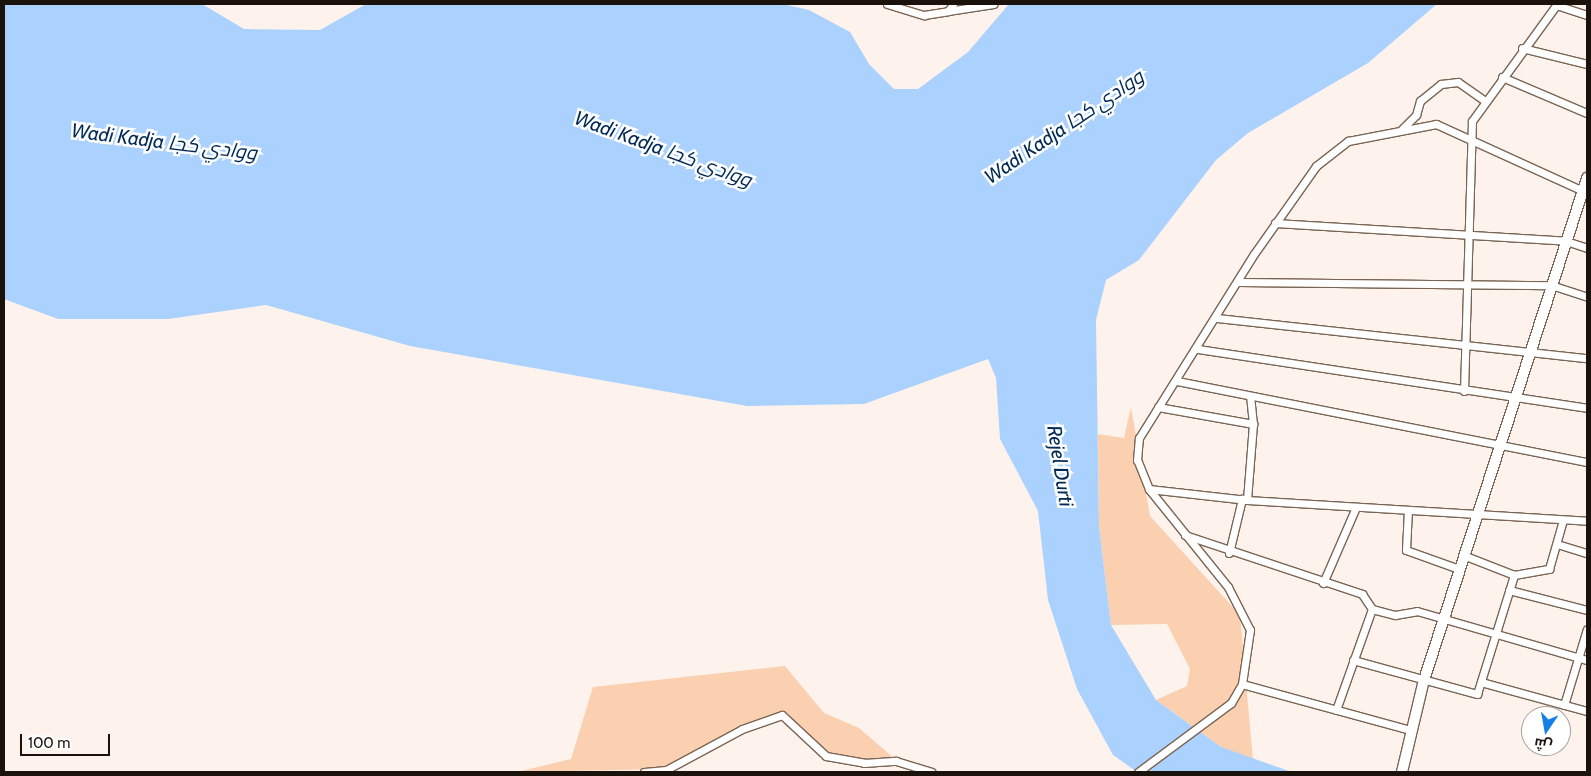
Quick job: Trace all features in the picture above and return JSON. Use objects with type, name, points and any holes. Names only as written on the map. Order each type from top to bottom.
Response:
[{"type":"street","points":[[887,4],[924,15],[993,4]]},
{"type":"street","points":[[948,11],[953,4]]},
{"type":"street","points":[[1464,390],[1468,345],[1469,136],[1484,100],[1557,4],[1587,15]]},
{"type":"street","points":[[1522,48],[1587,64]]},
{"type":"street","points":[[1502,77],[1587,112]]},
{"type":"street","points":[[1402,129],[1416,115],[1420,101],[1441,84],[1458,82],[1484,100]]},
{"type":"street","points":[[1138,772],[1231,703],[1242,684],[1248,624],[1228,587],[1150,489],[1140,470],[1138,450],[1143,427],[1198,349],[1275,223],[1331,150],[1348,141],[1402,129],[1436,124],[1469,136],[1583,191]]},
{"type":"street","points":[[1402,772],[1410,730],[1424,680],[1587,178]]},
{"type":"street","points":[[1275,223],[1566,241],[1587,248]]},
{"type":"street","points":[[1239,282],[1552,285],[1587,297]]},
{"type":"street","points":[[1217,318],[1587,358]]},
{"type":"street","points":[[1198,349],[1587,408]]},
{"type":"street","points":[[1177,381],[1250,397],[1587,462]]},
{"type":"street","points":[[1229,553],[1244,500],[1253,424],[1250,397]]},
{"type":"street","points":[[1158,407],[1253,424]]},
{"type":"street","points":[[1150,489],[1244,500],[1587,521]]},
{"type":"street","points":[[1323,582],[1356,507]]},
{"type":"street","points":[[1408,510],[1406,550],[1459,569]]},
{"type":"street","points":[[1463,556],[1514,575],[1549,569],[1563,520]]},
{"type":"street","points":[[1185,535],[1229,553],[1362,594],[1372,608],[1395,615],[1417,611],[1587,660]]},
{"type":"street","points":[[1557,544],[1587,553]]},
{"type":"street","points":[[1353,660],[1474,695],[1482,682],[1493,633],[1514,575]]},
{"type":"street","points":[[1509,590],[1587,610]]},
{"type":"street","points":[[1336,710],[1372,608]]},
{"type":"street","points":[[1564,705],[1587,629]]},
{"type":"street","points":[[1482,682],[1587,712]]},
{"type":"street","points":[[1242,684],[1410,730]]},
{"type":"street","points":[[644,772],[666,770],[742,729],[782,715],[826,756],[864,763],[896,761],[931,772]]},
{"type":"shaded area","points":[[1131,407],[1150,516],[1240,615],[1253,761],[1221,747],[1156,700],[1187,686],[1190,669],[1167,624],[1111,625],[1099,527],[1098,434],[1124,438]]},
{"type":"shaded area","points":[[785,666],[824,713],[859,728],[895,759],[864,761],[827,755],[778,715],[666,769],[517,772],[571,759],[593,687]]},
{"type":"water","points":[[4,4],[202,4],[244,29],[320,30],[366,4],[783,4],[809,10],[850,32],[869,64],[894,89],[918,89],[968,52],[1009,4],[1437,4],[1368,63],[1248,133],[1216,160],[1139,260],[1106,280],[1096,320],[1099,527],[1111,625],[1156,700],[1221,747],[1292,772],[1137,772],[1113,755],[1077,689],[1048,600],[1038,511],[1000,439],[996,378],[988,359],[864,404],[747,406],[410,346],[266,305],[168,319],[58,319],[4,299]]},
{"type":"water label","name":"Wadi Kadja ووادي كجا","points":[[1064,127]]},
{"type":"water label","name":"Wadi Kadja ووادي كجا","points":[[164,142]]},
{"type":"water label","name":"Wadi Kadja ووادي كجا","points":[[663,149]]},
{"type":"water label","name":"Rejel Durti","points":[[1060,466]]}]
